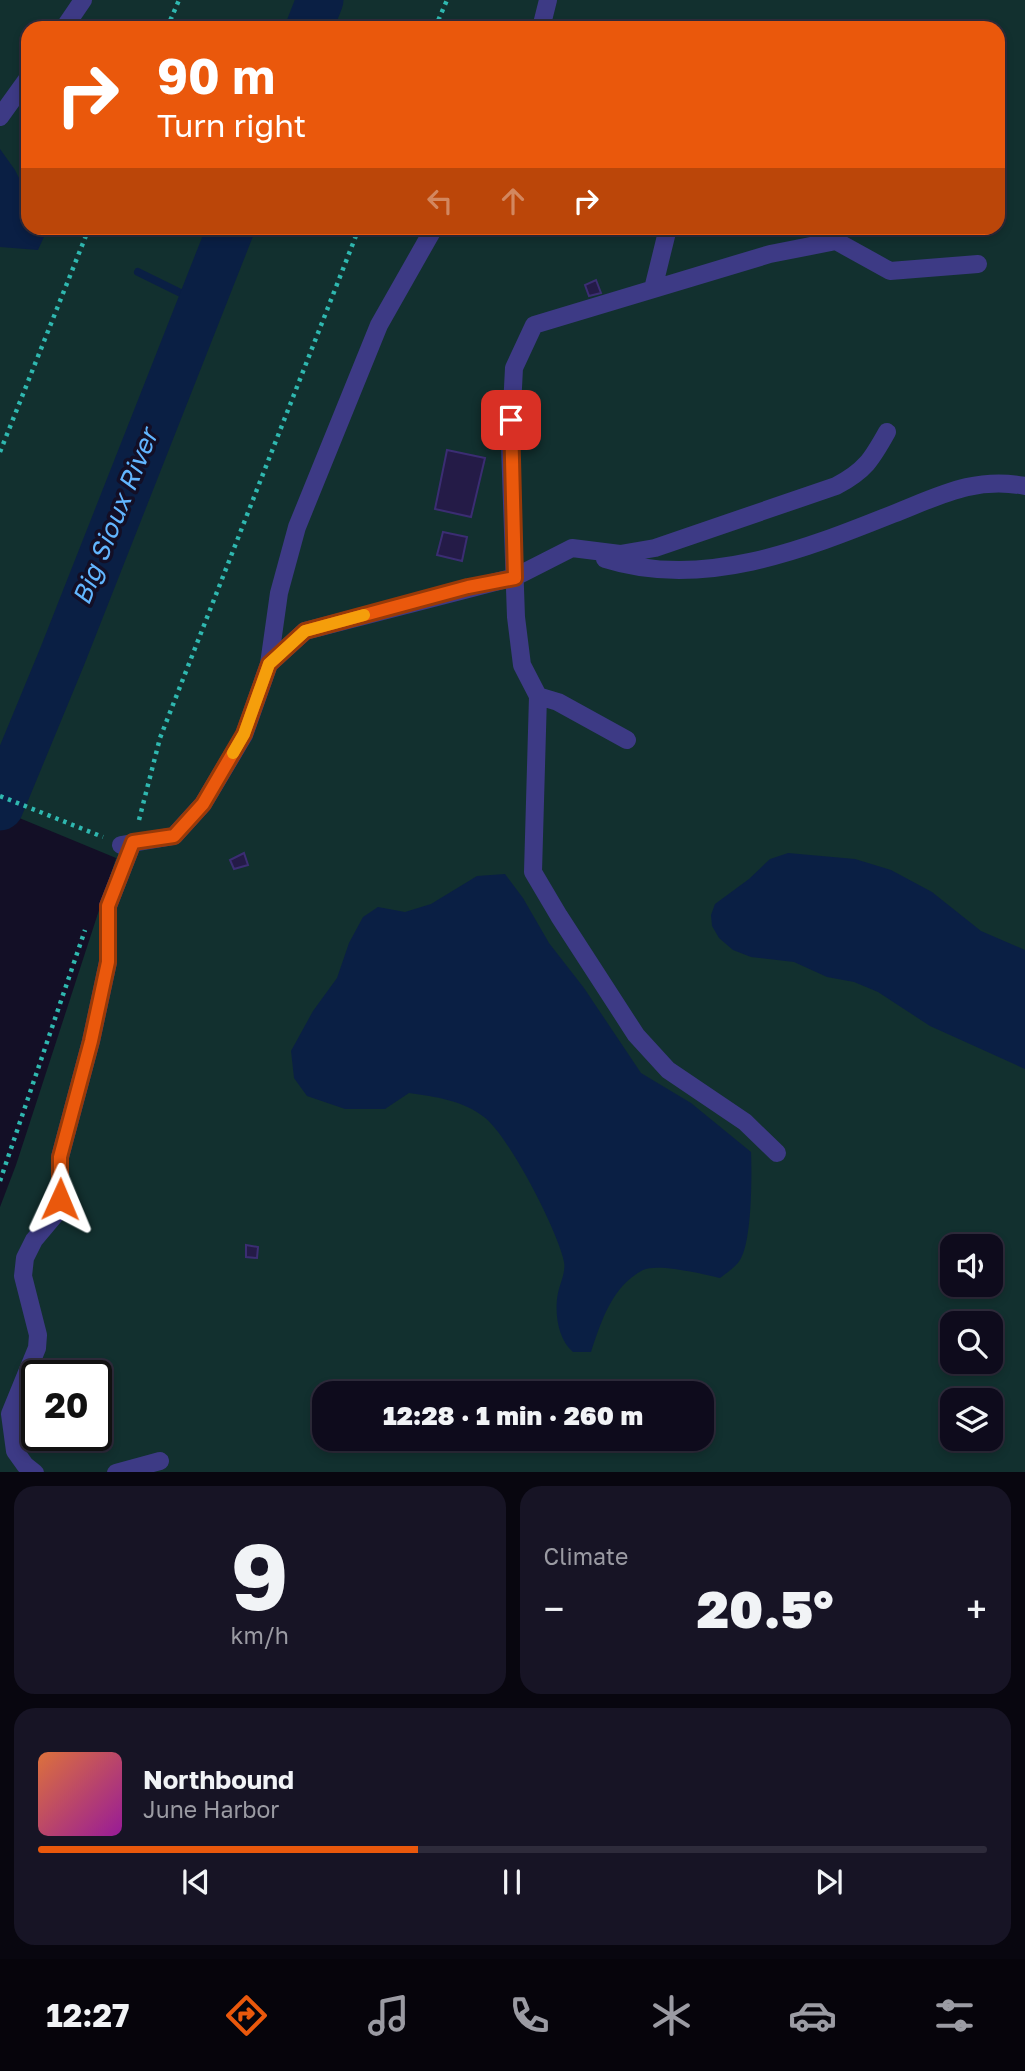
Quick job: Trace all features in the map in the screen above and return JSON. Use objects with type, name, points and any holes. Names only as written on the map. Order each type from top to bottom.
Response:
[{"type":"lane","points":[[69,21],[83,0]]},
{"type":"lane","points":[[543,21],[548,0]]},
{"type":"lane","points":[[0,117],[21,88]]},
{"type":"lane","points":[[35,1472],[25,1465],[15,1451],[10,1414],[37,1348],[38,1335],[23,1276],[25,1258],[34,1240],[55,1215],[60,1199],[60,1157],[91,1041],[108,962],[108,906],[127,844],[174,836],[203,804],[244,734],[269,664],[279,593],[297,527],[379,325],[430,235]]},
{"type":"lane","points":[[653,289],[666,235]]},
{"type":"lane","points":[[777,1153],[745,1122],[668,1070],[636,1035],[533,872],[538,696],[522,665],[515,578],[510,446],[513,368],[534,325],[770,254],[836,241],[891,271],[978,264]]},
{"type":"lane","points":[[269,664],[305,631],[468,587],[515,578],[572,548],[634,554],[836,486],[867,466],[887,432]]},
{"type":"lane","points":[[632,568],[691,570],[766,560],[830,539],[980,482],[1025,486]]},
{"type":"lane","points":[[572,548],[632,568],[658,582]]},
{"type":"lane","points":[[538,696],[558,702],[628,740]]},
{"type":"lane","points":[[116,1472],[160,1461]]},
{"type":"path","points":[[170,21],[178,0]]},
{"type":"path","points":[[438,21],[447,0]]},
{"type":"path","points":[[0,452],[86,235]]},
{"type":"path","points":[[0,796],[127,844],[160,738],[356,235]]},
{"type":"path","points":[[0,1181],[82,937],[93,914],[108,906]]},
{"type":"green space","points":[[0,0],[1025,0],[1025,1472],[0,1472],[0,1207],[116,858],[0,810]]},
{"type":"water","points":[[0,149],[21,182],[21,235],[45,235],[38,250],[0,247]]},
{"type":"water","points":[[788,853],[855,859],[891,870],[932,892],[981,931],[1025,950],[1025,1069],[930,1026],[878,992],[854,982],[827,977],[794,962],[751,957],[733,950],[719,938],[712,926],[711,915],[715,904],[749,879],[770,859]]},
{"type":"water","points":[[505,874],[523,898],[549,943],[584,988],[641,1073],[691,1103],[751,1152],[749,1224],[744,1251],[738,1263],[720,1278],[669,1268],[643,1270],[623,1285],[609,1306],[591,1352],[573,1352],[564,1340],[558,1325],[557,1309],[564,1273],[560,1248],[519,1163],[484,1117],[458,1103],[409,1093],[385,1109],[345,1109],[307,1096],[294,1078],[291,1051],[313,1011],[337,978],[349,943],[363,917],[378,907],[405,912],[431,904],[477,876]]},
{"type":"building","points":[[596,280],[601,293],[589,296],[585,285]]},
{"type":"building","points":[[447,450],[485,458],[471,517],[435,509]]},
{"type":"building","points":[[443,532],[467,537],[462,561],[437,555]]},
{"type":"building","points":[[244,853],[248,865],[234,869],[230,860]]},
{"type":"building","points":[[246,1245],[258,1247],[257,1258],[246,1257]]},
{"type":"waterway","name":"Big Sioux River","points":[[312,21],[320,0]]},
{"type":"waterway","name":"Big Sioux River","points":[[0,807],[228,235]]},
{"type":"waterway","points":[[138,272],[201,303]]},
{"type":"slow traffic","points":[[233,753],[244,734],[269,664],[305,631],[364,615]]},
{"type":"route","points":[[60,1199],[60,1157],[91,1041],[108,962],[108,906],[133,842],[174,836],[203,804],[244,734],[269,664],[305,631],[468,587],[515,578],[511,420]]}]
